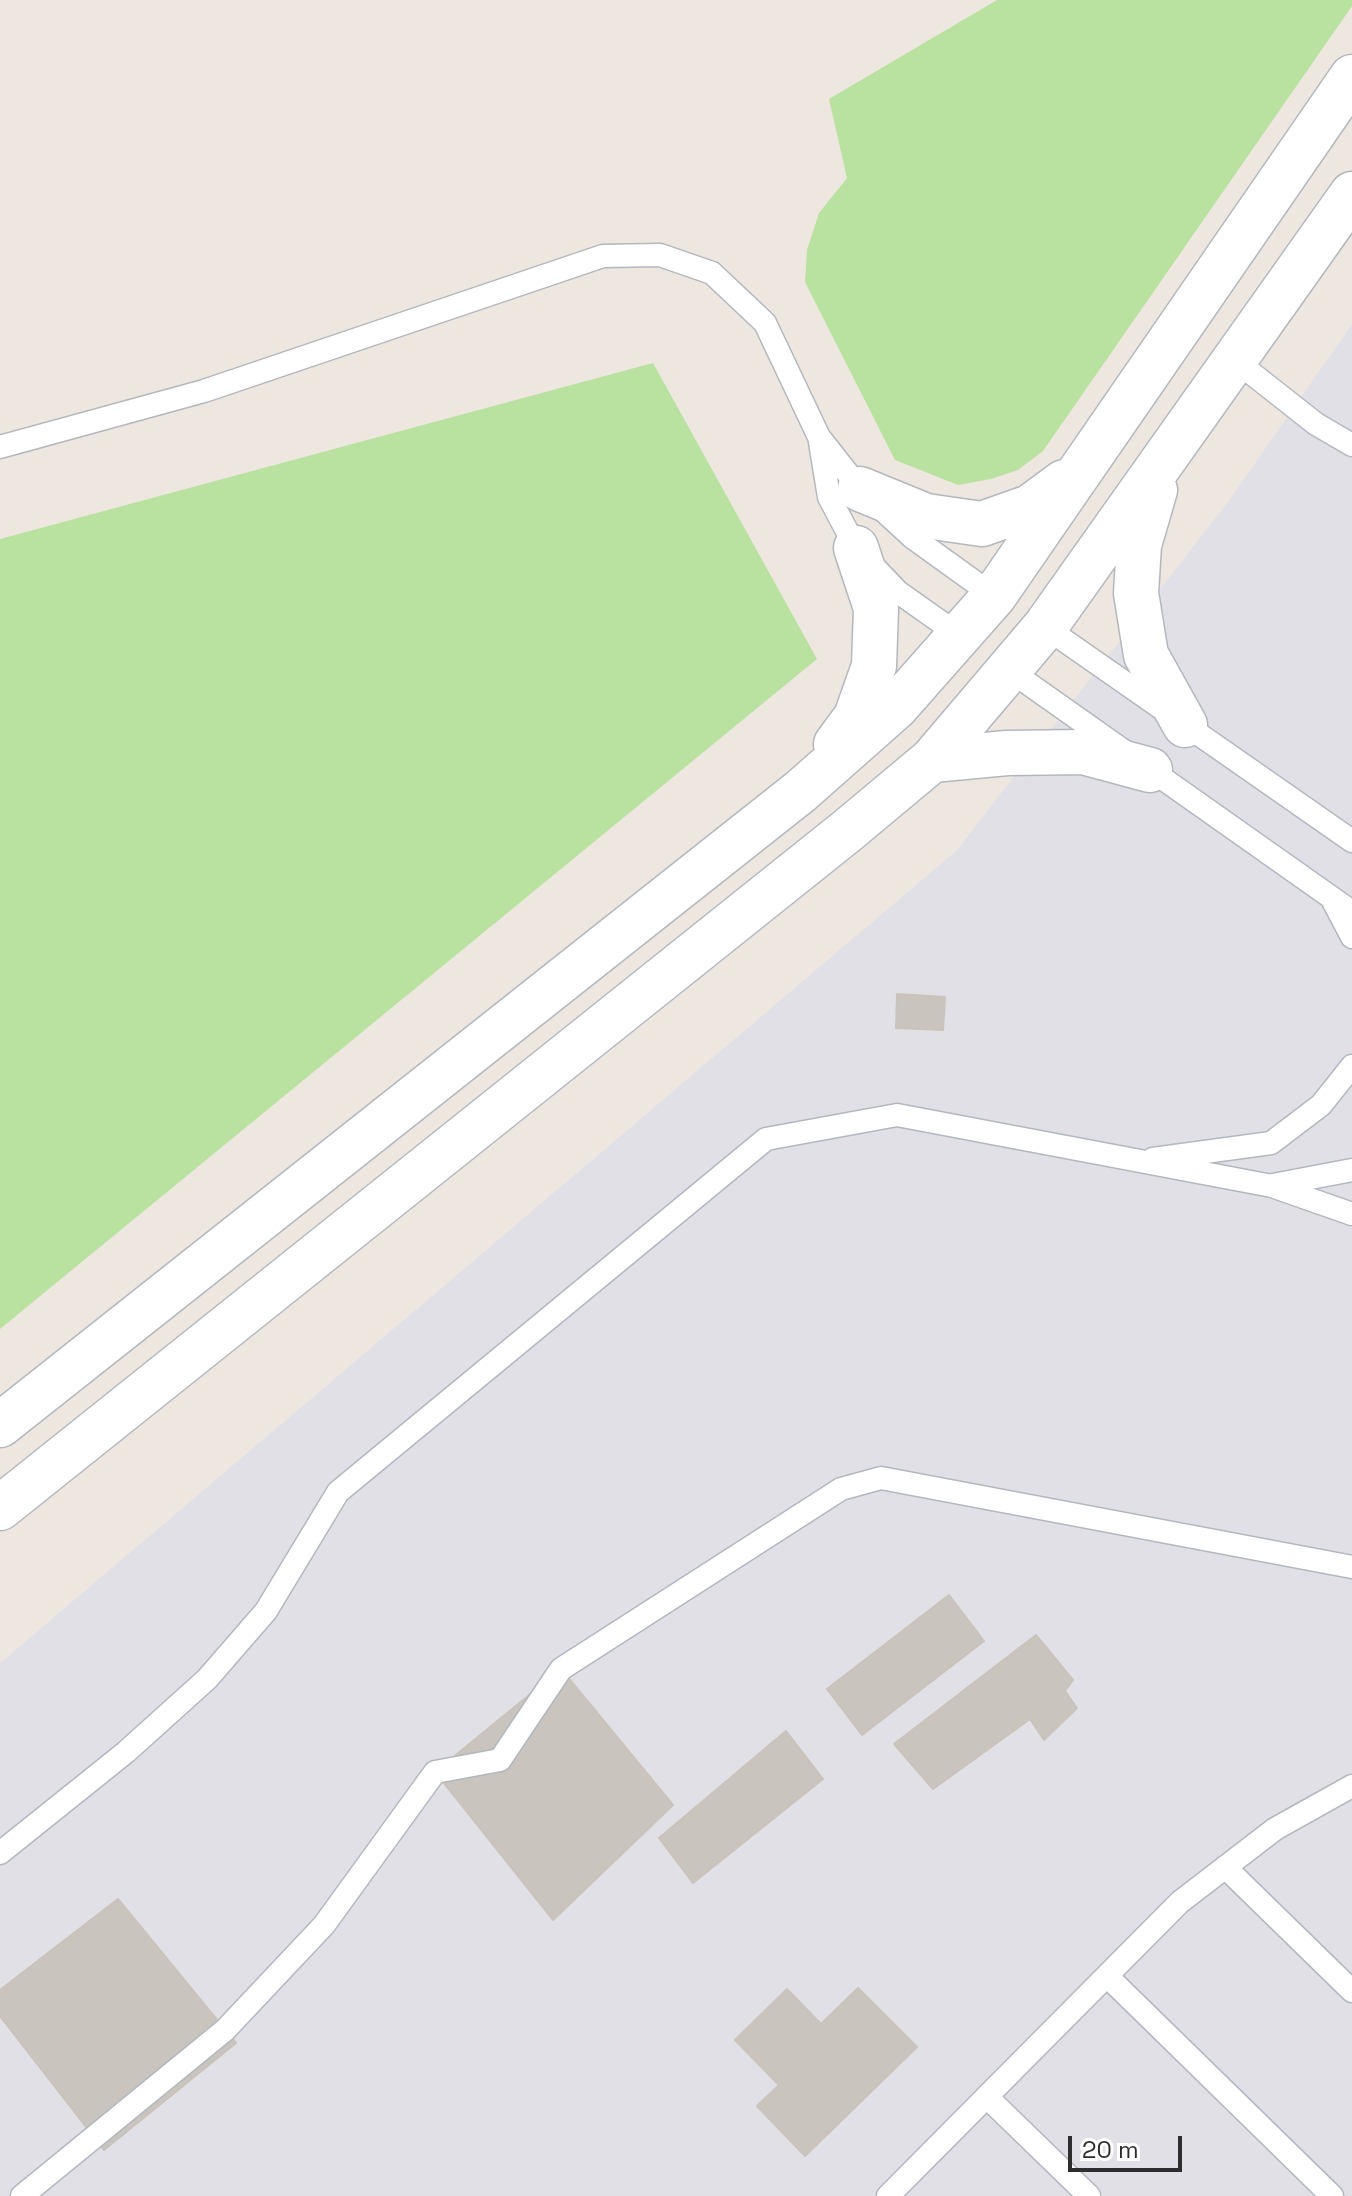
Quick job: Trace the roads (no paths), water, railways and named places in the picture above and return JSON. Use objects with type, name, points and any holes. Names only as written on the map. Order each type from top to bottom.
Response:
[{"type":"main road","points":[[0,1425],[801,791],[896,707],[994,596],[1352,77]]},
{"type":"main road","points":[[0,1508],[835,841],[932,760],[1045,627],[1352,194]]},
{"type":"main road","points":[[1162,464],[1139,545],[1136,593],[1146,655],[1185,725]]},
{"type":"main road","points":[[860,489],[926,516],[982,524],[1030,507],[1078,473]]},
{"type":"main road","points":[[801,791],[856,717],[874,666],[876,608],[856,548]]},
{"type":"main road","points":[[994,596],[1045,627]]},
{"type":"main road","points":[[959,635],[1009,670]]},
{"type":"main road","points":[[932,760],[1007,753],[1083,752],[1150,770]]},
{"type":"lane","points":[[0,447],[204,391],[603,256],[660,255],[712,273],[765,323],[819,437],[860,489],[912,537],[994,596]]},
{"type":"lane","points":[[1236,361],[1316,424],[1352,445]]},
{"type":"lane","points":[[819,437],[829,497],[856,548],[898,592],[959,635]]},
{"type":"lane","points":[[1045,627],[1352,841]]},
{"type":"lane","points":[[1009,670],[1352,912]]},
{"type":"lane","points":[[1331,897],[1352,937]]},
{"type":"lane","points":[[1132,1161],[1271,1143],[1321,1105],[1352,1066]]},
{"type":"lane","points":[[0,1853],[126,1752],[207,1679],[266,1611],[338,1492],[766,1139],[897,1115],[1272,1186],[1352,1214]]},
{"type":"lane","points":[[1272,1186],[1352,1170]]},
{"type":"lane","points":[[22,2196],[225,2030],[324,1925],[435,1772],[500,1760],[561,1669],[841,1489],[881,1478],[1352,1567]]},
{"type":"lane","points":[[888,2196],[1180,1902],[1275,1829],[1352,1786]]},
{"type":"lane","points":[[1225,1867],[1352,1991]]},
{"type":"lane","points":[[1107,1976],[1332,2196]]},
{"type":"lane","points":[[987,2097],[1089,2196]]}]
